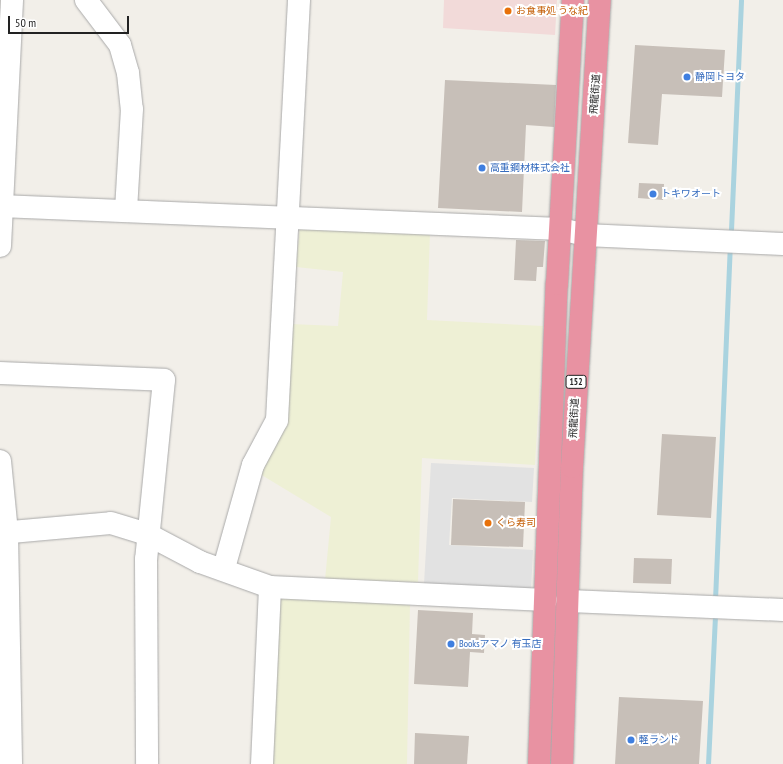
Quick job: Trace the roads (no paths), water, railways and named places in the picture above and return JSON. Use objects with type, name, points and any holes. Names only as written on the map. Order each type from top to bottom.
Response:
[{"type":"highway","name":"152","points":[[539,764],[572,0]]},
{"type":"highway","name":"飛龍街道","points":[[562,764],[569,601],[572,467],[600,0]]},
{"type":"street","points":[[0,246],[12,0]]},
{"type":"street","points":[[86,0],[120,45],[128,73],[132,109],[126,210]]},
{"type":"street","points":[[224,568],[253,465],[277,420],[289,218],[299,0]]},
{"type":"street","points":[[1,206],[561,229],[585,235],[783,244]]},
{"type":"street","points":[[0,373],[164,380],[147,534],[147,764]]},
{"type":"street","points":[[0,461],[4,533],[11,764]]},
{"type":"street","points":[[4,533],[111,523],[147,534],[200,562],[224,568],[270,587],[546,600]]},
{"type":"street","points":[[262,764],[270,587]]},
{"type":"street","points":[[569,601],[783,610]]},
{"type":"waterway","points":[[731,230],[741,0]]},
{"type":"waterway","points":[[715,600],[730,249]]},
{"type":"waterway","points":[[708,764],[715,614]]},
{"type":"place","name":"お食事処 うな紀","points":[[508,11]]},
{"type":"place","name":"静岡トヨタ","points":[[687,77]]},
{"type":"place","name":"高重鋼材株式会社","points":[[482,168]]},
{"type":"place","name":"トキワオート","points":[[653,194]]},
{"type":"place","name":"くら寿司","points":[[488,523]]},
{"type":"place","name":"Booksアマノ 有玉店","points":[[451,644]]},
{"type":"place","name":"軽ランド","points":[[631,740]]}]
